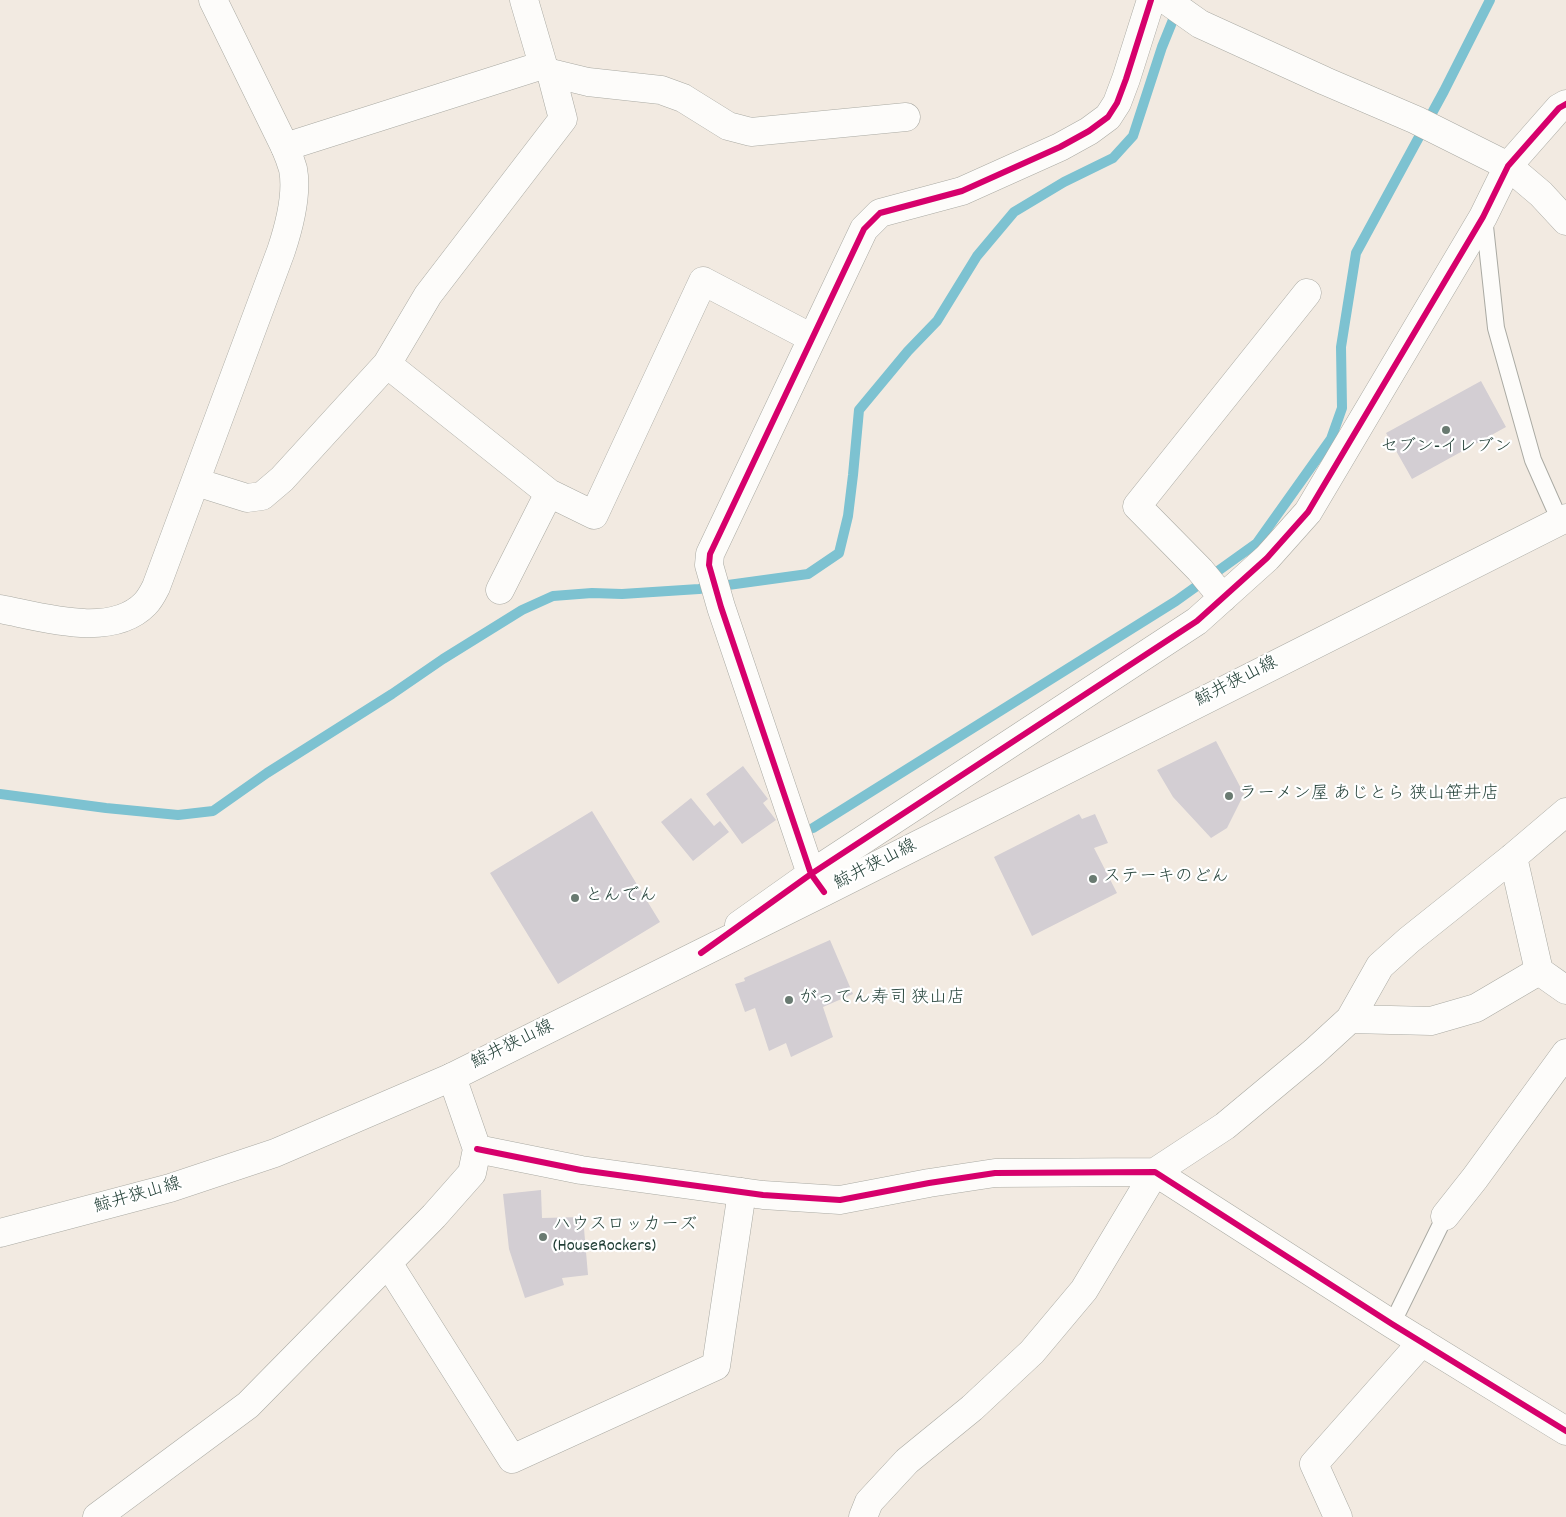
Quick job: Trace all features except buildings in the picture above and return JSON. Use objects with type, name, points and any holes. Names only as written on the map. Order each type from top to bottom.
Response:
[{"type":"street","points":[[0,609],[68,621],[102,623],[125,618],[145,604],[156,587],[196,482],[289,226],[294,198],[293,170],[285,147],[212,0]]},
{"type":"street","points":[[196,482],[247,498],[262,496],[282,479],[387,364],[428,295],[563,119],[524,0]]},
{"type":"street","points":[[1151,0],[1126,79],[1108,117],[1089,131],[1060,147],[962,191],[880,213],[864,229],[710,554],[709,565],[721,607],[817,883],[1196,622],[1212,584],[1267,558],[1308,512],[1484,217],[1508,166],[1559,108],[1566,104]]},
{"type":"street","points":[[1166,0],[1200,24],[1423,124],[1508,166],[1541,194],[1566,221]]},
{"type":"street","points":[[285,147],[547,69],[588,82],[661,90],[683,98],[728,126],[751,132],[906,117]]},
{"type":"street","points":[[387,364],[549,493],[594,515],[703,281],[812,338]]},
{"type":"street","points":[[1212,584],[1137,506],[1307,293]]},
{"type":"street","points":[[500,590],[549,493]]},
{"type":"street","name":"鯨井狭山線","points":[[0,1233],[170,1188],[274,1153],[452,1077],[700,953],[817,883],[1564,524]]},
{"type":"street","points":[[863,1517],[869,1502],[907,1461],[972,1408],[1032,1352],[1084,1290],[1156,1172],[1225,1126],[1314,1052],[1350,1019],[1380,966],[1409,940],[1514,857],[1566,812]]},
{"type":"street","points":[[1514,857],[1539,971],[1566,990]]},
{"type":"street","points":[[1350,1019],[1431,1021],[1476,1008],[1539,971]]},
{"type":"street","points":[[1445,1216],[1566,1053]]},
{"type":"street","points":[[97,1517],[248,1405],[434,1216],[472,1173],[477,1149],[452,1077]]},
{"type":"street","points":[[477,1149],[581,1170],[762,1195],[840,1200],[929,1182],[996,1173],[1156,1172],[1392,1324],[1566,1431]]},
{"type":"street","points":[[388,1263],[512,1459],[716,1366],[742,1192]]},
{"type":"street","points":[[1338,1517],[1314,1464],[1422,1342]]},
{"type":"lane","points":[[1484,217],[1496,328],[1533,460],[1564,524]]},
{"type":"lane","points":[[1392,1324],[1445,1216]]},
{"type":"waterway","points":[[813,828],[1176,601],[1257,543],[1331,439],[1342,408],[1341,347],[1356,253],[1444,91],[1490,0]]},
{"type":"waterway","points":[[0,794],[178,815],[213,811],[267,773],[392,694],[443,659],[522,610],[553,596],[699,589],[808,574],[839,553],[848,516],[859,410],[908,351],[937,321],[977,256],[1014,212],[1064,182],[1113,158],[1133,136],[1162,47],[1177,10]]},
{"type":"cycle path","points":[[824,892],[811,874],[721,607],[709,565],[710,554],[864,229],[880,213],[962,191],[1060,147],[1089,131],[1108,117],[1117,103],[1126,79],[1151,0]]},
{"type":"cycle path","points":[[701,953],[811,874],[1197,621],[1267,558],[1308,512],[1483,217],[1508,166],[1559,108],[1566,104]]},
{"type":"cycle path","points":[[477,1149],[581,1170],[763,1195],[840,1200],[995,1173],[1155,1172],[1392,1324],[1566,1431]]},
{"type":"place","name":"セブン-イレブン","points":[[1446,430]]},
{"type":"place","name":"ラーメン屋 あじとら 狭山笹井店","points":[[1229,796]]},
{"type":"place","name":"ステーキのどん","points":[[1093,879]]},
{"type":"place","name":"とんでん","points":[[575,898]]},
{"type":"place","name":"がってん寿司 狭山店","points":[[789,1000]]},
{"type":"place","name":"ハウスロッカーズ (HouseRockers)","points":[[543,1237]]}]
